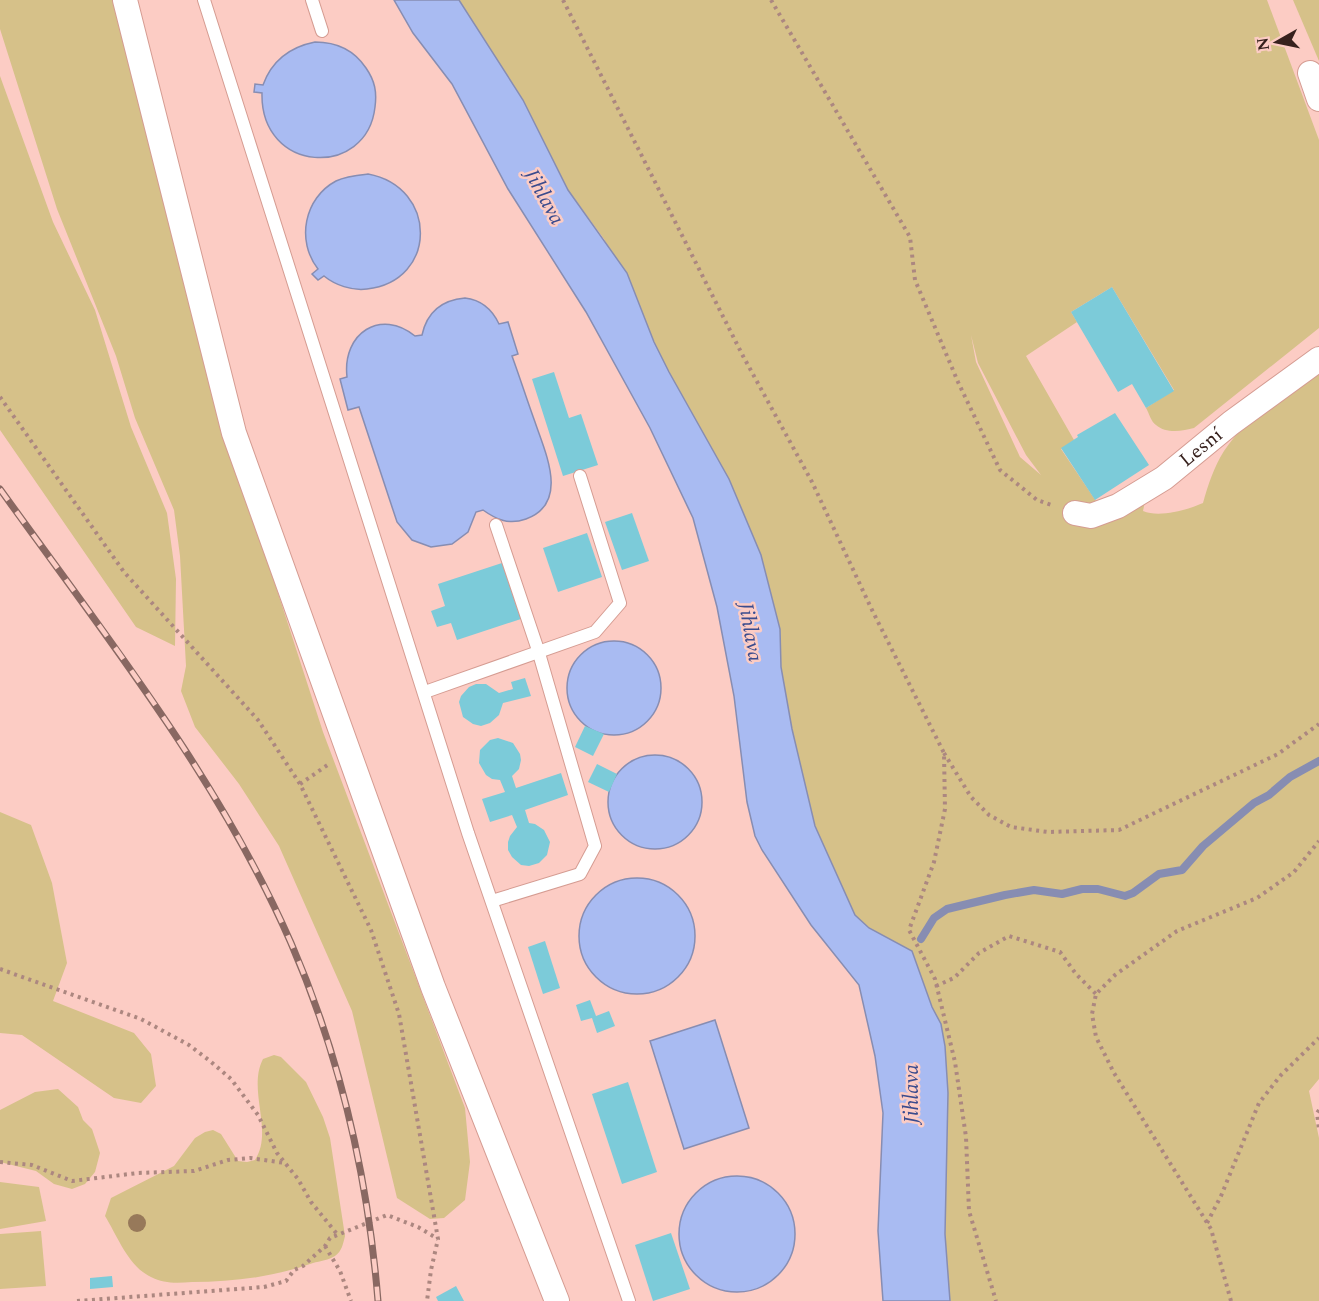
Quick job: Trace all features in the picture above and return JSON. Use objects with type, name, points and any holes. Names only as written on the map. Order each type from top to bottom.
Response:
[{"type":"street","points":[[125,0],[234,433],[433,987],[557,1301]]},
{"type":"street","points":[[1310,73],[1319,99]]},
{"type":"street","name":"Lesní","points":[[1075,513],[1092,516],[1118,506],[1164,478],[1231,423],[1319,359]]},
{"type":"lane","points":[[204,0],[468,833],[629,1301]]},
{"type":"lane","points":[[312,0],[322,31]]},
{"type":"lane","points":[[425,692],[538,650],[595,632],[620,603],[580,476]]},
{"type":"lane","points":[[492,902],[580,874],[595,846],[538,650],[496,525]]},
{"type":"path","points":[[563,0],[743,356],[812,482],[872,610],[944,753],[971,797],[990,815],[1011,827],[1048,832],[1119,830],[1278,754],[1319,724]]},
{"type":"path","points":[[771,0],[910,237],[915,280],[958,382],[1000,470],[1037,500],[1075,513]]},
{"type":"path","points":[[0,397],[124,572],[258,720],[300,784],[371,930],[399,1014],[438,1239],[430,1270],[427,1301]]},
{"type":"path","points":[[300,784],[348,751]]},
{"type":"path","points":[[944,753],[945,808],[937,852],[909,930],[935,979],[955,1062],[966,1137],[969,1211],[996,1301]]},
{"type":"path","points":[[1231,1301],[1211,1229],[1114,1073],[1096,1037],[1092,1014],[1096,994],[1115,975],[1177,931],[1257,898],[1294,872],[1319,841]]},
{"type":"path","points":[[936,986],[954,978],[979,953],[1009,936],[1060,952],[1096,994]]},
{"type":"path","points":[[0,969],[141,1019],[189,1045],[231,1080],[258,1115],[277,1153],[305,1188],[319,1213],[337,1234]]},
{"type":"path","points":[[1207,1223],[1221,1196],[1258,1103],[1281,1075],[1319,1038]]},
{"type":"path","points":[[1319,1110],[1317,1113],[1319,1130]]},
{"type":"path","points":[[0,1162],[32,1165],[72,1181],[138,1173],[194,1171],[228,1160],[250,1158],[285,1163]]},
{"type":"path","points":[[78,1301],[264,1287],[286,1281],[294,1270],[303,1266],[325,1246],[330,1238],[387,1215],[418,1227],[438,1239]]},
{"type":"path","points":[[325,1246],[340,1271],[351,1301]]},
{"type":"shaded area","points":[[0,0],[114,0],[177,257],[220,414],[323,732],[465,1108],[470,1162],[465,1200],[444,1218],[430,1219],[397,1198],[352,1011],[279,846],[239,784],[195,727],[181,691],[186,666],[180,556],[174,510],[135,418],[116,356],[57,209],[0,29]]},
{"type":"shaded area","points":[[459,0],[1267,0],[1319,140],[1319,328],[1194,428],[1180,431],[1160,428],[1150,417],[1146,408],[1174,390],[1112,287],[1071,312],[1077,322],[1026,356],[1074,440],[1061,449],[1098,504],[1148,487],[1143,511],[1157,514],[1203,503],[1217,463],[1233,438],[1268,405],[1319,367],[1319,1079],[1309,1091],[1319,1138],[1319,1301],[950,1301],[945,1234],[941,1024],[932,1007],[912,951],[869,928],[855,915],[815,826],[792,729],[781,667],[780,629],[761,555],[729,479],[669,372],[604,239],[568,190],[523,100]],"holes":[[[971,335],[978,363],[1026,455],[1041,475],[1020,457],[976,362]]]},
{"type":"shaded area","points":[[1293,0],[1319,0],[1319,61]]},
{"type":"shaded area","points":[[0,76],[53,222],[95,310],[131,427],[167,513],[176,579],[175,646],[136,627],[0,430]]},
{"type":"shaded area","points":[[0,812],[31,825],[52,883],[67,963],[53,1001],[134,1033],[151,1054],[156,1086],[141,1103],[114,1098],[22,1035],[0,1033]]},
{"type":"shaded area","points":[[274,1055],[281,1057],[306,1082],[323,1117],[330,1138],[345,1236],[341,1250],[335,1256],[327,1259],[253,1278],[176,1283],[151,1277],[136,1266],[119,1242],[105,1216],[111,1198],[174,1166],[195,1138],[205,1132],[213,1130],[221,1134],[238,1161],[255,1160],[262,1136],[258,1097],[259,1071],[263,1059]]},
{"type":"shaded area","points":[[58,1089],[78,1107],[83,1120],[92,1129],[100,1153],[95,1172],[85,1184],[72,1189],[54,1184],[36,1171],[0,1162],[0,1110],[35,1092]]},
{"type":"shaded area","points":[[0,1182],[39,1187],[46,1221],[0,1229]]},
{"type":"shaded area","points":[[41,1231],[46,1286],[0,1289],[0,1234]]},
{"type":"water","name":"Jihlava","points":[[394,0],[459,0],[523,100],[568,190],[627,273],[654,342],[729,479],[761,555],[780,629],[781,667],[792,729],[815,826],[855,915],[869,928],[912,951],[932,1007],[941,1024],[948,1093],[945,1234],[950,1301],[883,1301],[878,1231],[883,1113],[875,1056],[859,985],[811,925],[755,836],[747,802],[734,696],[717,607],[693,518],[650,428],[586,312],[508,189],[452,84],[413,33]]},
{"type":"water","points":[[315,42],[337,45],[356,56],[366,68],[375,87],[375,107],[368,130],[354,147],[335,156],[315,157],[295,152],[278,139],[266,120],[262,93],[254,92],[255,84],[263,85],[271,68],[283,56],[298,47]]},
{"type":"water","points":[[368,174],[391,182],[407,196],[417,214],[420,233],[417,253],[407,269],[390,282],[367,289],[344,287],[324,276],[318,280],[312,274],[318,269],[307,246],[306,233],[310,209],[325,189],[336,181]]},
{"type":"water","points":[[465,298],[486,306],[499,324],[508,322],[518,354],[512,356],[544,448],[551,476],[551,489],[547,501],[539,511],[526,519],[509,521],[498,519],[483,510],[476,512],[468,532],[452,544],[431,547],[412,540],[397,522],[359,407],[348,410],[340,379],[347,377],[347,361],[351,348],[357,337],[366,330],[377,325],[389,324],[402,328],[415,336],[422,335],[428,320],[437,309],[449,301]]},
{"type":"water","points":[[614,641],[632,645],[647,655],[657,670],[661,688],[657,706],[647,721],[632,731],[614,735],[596,731],[581,721],[571,706],[567,688],[571,670],[581,655],[596,645]]},
{"type":"water","points":[[655,755],[673,759],[688,769],[698,784],[702,802],[698,820],[688,835],[673,845],[655,849],[637,845],[622,835],[612,820],[608,802],[612,784],[622,769],[637,759]]},
{"type":"water","points":[[637,878],[659,883],[678,895],[690,914],[695,936],[690,958],[678,977],[659,989],[637,994],[615,989],[596,977],[584,958],[579,936],[584,914],[596,895],[615,883]]},
{"type":"water","points":[[715,1020],[749,1128],[684,1149],[650,1041]]},
{"type":"water","points":[[737,1176],[759,1181],[778,1193],[790,1212],[795,1234],[790,1256],[778,1275],[759,1287],[737,1292],[715,1287],[696,1275],[684,1256],[679,1234],[684,1212],[696,1193],[715,1181]]},
{"type":"building","points":[[1112,287],[1174,391],[1146,408],[1132,384],[1118,392],[1071,312]]},
{"type":"building","points":[[554,372],[569,418],[581,414],[598,465],[563,476],[532,379]]},
{"type":"building","points":[[1115,413],[1149,465],[1095,500],[1061,448],[1078,437],[1077,435]]},
{"type":"building","points":[[632,513],[649,561],[622,570],[605,522]]},
{"type":"building","points":[[587,533],[602,577],[558,592],[543,548]]},
{"type":"building","points":[[505,562],[524,618],[457,640],[451,623],[437,627],[431,611],[445,606],[438,584]]},
{"type":"building","points":[[525,678],[531,696],[503,703],[499,715],[490,723],[481,726],[463,717],[459,702],[469,687],[486,684],[499,693],[513,689],[511,682]]},
{"type":"building","points":[[585,726],[604,734],[593,756],[575,747]]},
{"type":"building","points":[[498,738],[513,743],[520,754],[519,769],[512,776],[516,788],[561,773],[568,795],[525,810],[529,823],[544,830],[550,842],[547,855],[539,863],[529,866],[521,865],[508,850],[510,836],[517,827],[512,815],[490,822],[482,799],[505,792],[500,780],[486,775],[479,763],[480,750],[490,740]]},
{"type":"building","points":[[597,764],[617,774],[609,792],[588,782]]},
{"type":"building","points":[[545,941],[560,988],[543,994],[528,947]]},
{"type":"building","points":[[590,1000],[596,1016],[609,1011],[615,1026],[597,1033],[592,1018],[581,1021],[576,1005]]},
{"type":"building","points":[[628,1082],[657,1172],[622,1184],[592,1094]]},
{"type":"building","points":[[671,1233],[690,1289],[653,1301],[635,1245]]},
{"type":"building","points":[[112,1276],[113,1287],[90,1289],[90,1278]]},
{"type":"building","points":[[456,1286],[464,1301],[438,1301],[436,1297]]},
{"type":"waterway","points":[[921,939],[934,918],[947,909],[1005,895],[1034,890],[1062,894],[1082,889],[1098,889],[1125,896],[1133,893],[1159,874],[1182,870],[1203,846],[1254,803],[1269,795],[1290,777],[1319,761]]},
{"type":"railway","points":[[0,489],[158,708],[195,765],[262,882],[291,943],[324,1029],[349,1118],[367,1209],[378,1301]]}]
